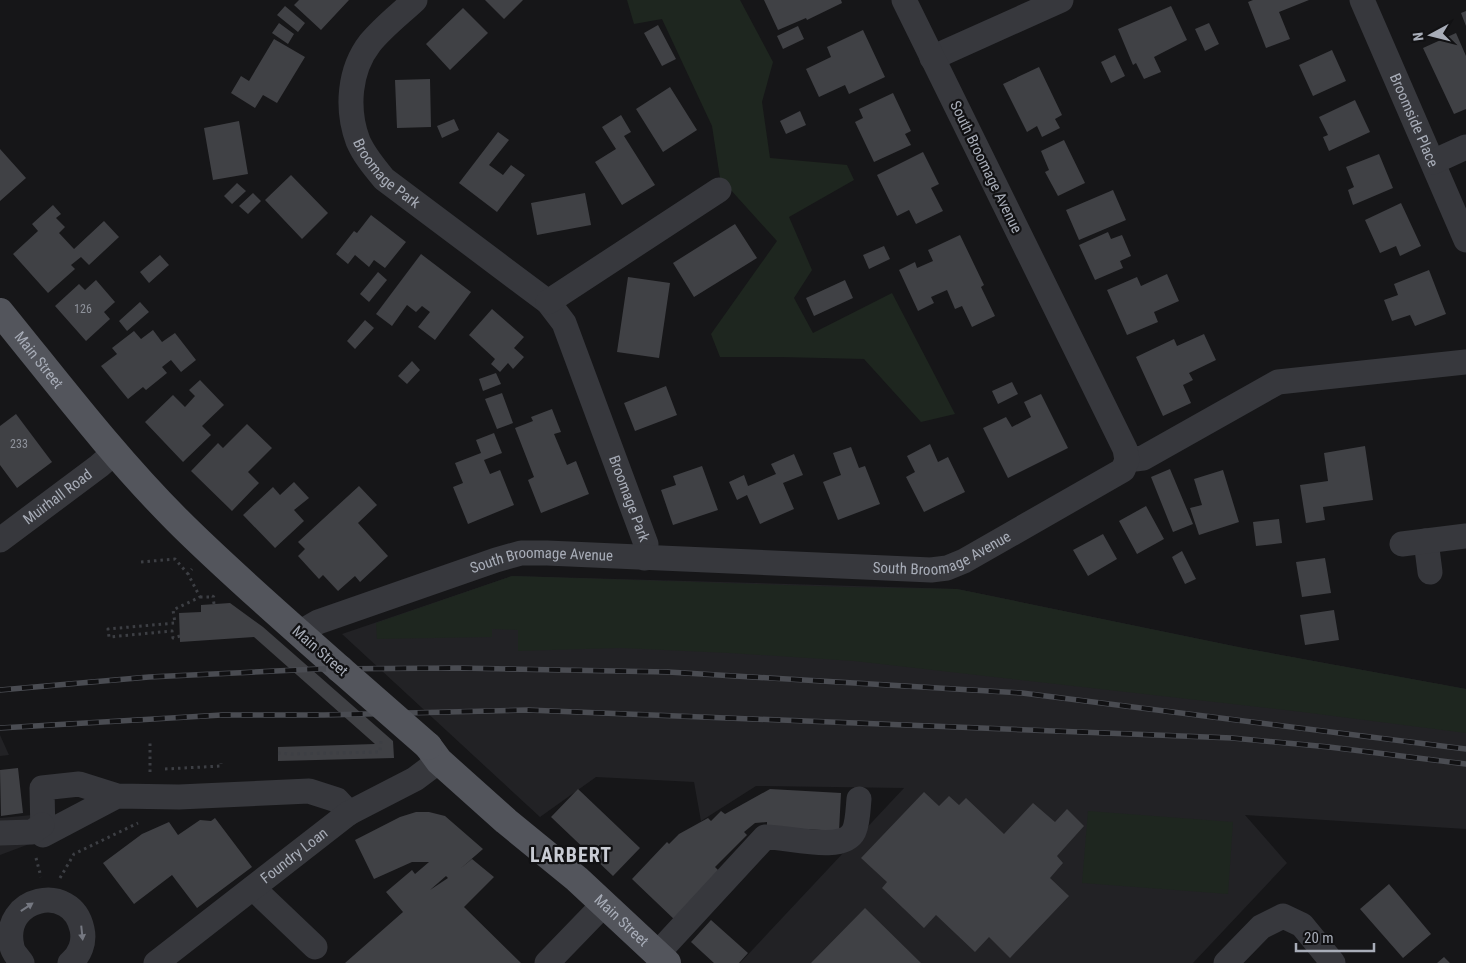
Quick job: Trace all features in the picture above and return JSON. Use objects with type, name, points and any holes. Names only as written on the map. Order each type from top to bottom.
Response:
[{"type":"main road","name":"Main Street","points":[[0,312],[115,452],[176,519],[241,582],[506,822],[577,879],[662,958]]},
{"type":"street","name":"Broomage Park","points":[[414,0],[370,43],[358,64],[351,89],[352,118],[359,142],[370,162],[384,179],[548,302],[564,323],[646,544],[645,558]]},
{"type":"street","name":"South Broomage Avenue","points":[[304,638],[318,622],[521,553],[931,570],[947,568],[964,561],[1123,470],[1127,460],[1125,449],[904,0]]},
{"type":"street","points":[[932,58],[1061,0]]},
{"type":"street","name":"Broomside Place","points":[[1362,0],[1466,240]]},
{"type":"street","points":[[1433,162],[1466,147]]},
{"type":"street","points":[[548,302],[720,190]]},
{"type":"street","points":[[1127,460],[1143,458],[1278,382],[1466,362]]},
{"type":"street","name":"Muirhall Road","points":[[0,540],[115,452]]},
{"type":"street","points":[[1402,544],[1466,536]]},
{"type":"street","points":[[1426,541],[1430,572]]},
{"type":"street","name":"Foundry Loan","points":[[156,963],[349,813],[415,779],[433,754]]},
{"type":"street","points":[[117,796],[43,835],[42,788],[79,784],[117,796],[179,797],[309,791],[337,800],[349,813]]},
{"type":"street","points":[[662,958],[765,837],[776,836],[827,843],[846,840],[854,831],[860,799]]},
{"type":"street","points":[[0,833],[32,832],[42,825]]},
{"type":"street","points":[[253,888],[316,947]]},
{"type":"street","points":[[22,963],[12,949],[5,933],[18,914],[31,903],[47,899],[66,904],[80,919],[84,938],[77,957],[70,963]]},
{"type":"street","points":[[547,963],[604,904]]},
{"type":"street","points":[[1226,963],[1261,926],[1283,916],[1302,925],[1333,963]]},
{"type":"path","points":[[141,562],[176,559],[188,574],[200,597]]},
{"type":"path","points":[[188,574],[195,565]]},
{"type":"path","points":[[180,636],[173,638],[172,631],[109,637],[108,629],[175,623],[173,610],[200,597],[213,597],[214,604]]},
{"type":"path","points":[[150,740],[150,770],[221,766],[221,763]]},
{"type":"path","points":[[278,753],[380,752],[381,740]]},
{"type":"path","points":[[47,899],[74,854],[147,818],[150,797]]},
{"type":"path","points":[[36,856],[47,899]]},
{"type":"shaded area","points":[[627,0],[740,0],[773,62],[762,102],[770,158],[847,165],[854,180],[789,217],[812,270],[794,298],[813,333],[892,293],[955,414],[921,422],[864,359],[720,357],[711,334],[777,241],[720,178],[712,126],[662,19],[634,24]]},
{"type":"shaded area","points":[[512,576],[957,589],[1243,648],[1466,689],[1466,829],[1245,815],[1287,863],[1193,963],[740,963],[904,788],[756,786],[701,821],[694,782],[596,777],[540,817],[342,634]]},
{"type":"shaded area","points":[[512,576],[957,589],[1243,648],[1466,689],[1466,733],[1302,712],[854,661],[620,648],[518,651],[518,630],[492,629],[492,637],[377,639],[376,623]]},
{"type":"shaded area","points":[[0,735],[9,755],[0,756]]},
{"type":"shaded area","points":[[1088,811],[1233,822],[1228,894],[1082,883]]},
{"type":"shaded area","points":[[32,815],[32,843],[0,855],[0,818]]},
{"type":"building","points":[[299,0],[349,0],[321,30],[294,5]]},
{"type":"building","points":[[485,0],[523,0],[504,19]]},
{"type":"building","points":[[764,0],[841,0],[842,3],[807,20],[806,18],[778,30]]},
{"type":"building","points":[[1253,0],[1309,0],[1279,12],[1290,39],[1266,48],[1248,2]]},
{"type":"building","points":[[285,6],[305,23],[298,32],[277,15]]},
{"type":"building","points":[[1171,6],[1187,40],[1154,57],[1161,72],[1144,79],[1136,63],[1133,65],[1118,29]]},
{"type":"building","points":[[463,8],[488,33],[450,70],[426,44]]},
{"type":"building","points":[[1466,11],[1466,26],[1461,13]]},
{"type":"building","points":[[279,23],[294,34],[288,44],[272,33]]},
{"type":"building","points":[[1209,23],[1219,44],[1205,51],[1195,29]]},
{"type":"building","points":[[658,25],[676,59],[662,66],[644,33]]},
{"type":"building","points":[[798,26],[804,39],[783,49],[777,36]]},
{"type":"building","points":[[863,30],[885,77],[849,94],[845,85],[819,97],[806,69],[831,57],[827,47]]},
{"type":"building","points":[[1456,33],[1466,56],[1466,109],[1454,114],[1423,48]]},
{"type":"building","points":[[274,39],[305,57],[277,103],[263,95],[255,108],[231,93],[241,76],[249,81]]},
{"type":"building","points":[[1332,50],[1346,81],[1313,96],[1299,65]]},
{"type":"building","points":[[1115,55],[1125,76],[1111,83],[1101,62]]},
{"type":"building","points":[[1039,67],[1062,115],[1055,119],[1060,128],[1042,137],[1037,126],[1027,132],[1003,84]]},
{"type":"building","points":[[430,79],[431,127],[397,128],[395,80]]},
{"type":"building","points":[[670,87],[697,130],[663,152],[636,109]]},
{"type":"building","points":[[893,93],[911,131],[905,134],[911,145],[874,162],[855,122],[863,118],[859,109]]},
{"type":"building","points":[[1355,100],[1370,132],[1329,151],[1323,137],[1328,135],[1319,117]]},
{"type":"building","points":[[800,111],[806,125],[786,134],[780,121]]},
{"type":"building","points":[[621,115],[631,132],[624,136],[655,185],[622,205],[595,162],[616,149],[602,127]]},
{"type":"building","points":[[454,119],[459,130],[442,138],[437,126]]},
{"type":"building","points":[[239,121],[248,174],[213,180],[204,128]]},
{"type":"building","points":[[498,132],[509,140],[489,165],[503,175],[511,165],[525,175],[497,212],[459,183]]},
{"type":"building","points":[[1064,140],[1085,183],[1058,196],[1045,172],[1049,170],[1041,151]]},
{"type":"building","points":[[0,149],[26,178],[0,201]]},
{"type":"building","points":[[923,152],[939,184],[931,188],[943,211],[916,224],[909,210],[897,216],[877,175]]},
{"type":"building","points":[[1379,154],[1393,188],[1353,205],[1348,190],[1354,187],[1346,167]]},
{"type":"building","points":[[291,175],[328,213],[302,239],[265,200]]},
{"type":"building","points":[[237,183],[246,191],[232,204],[224,196]]},
{"type":"building","points":[[1113,190],[1126,220],[1079,240],[1066,210]]},
{"type":"building","points":[[253,193],[261,201],[248,214],[239,206]]},
{"type":"building","points":[[585,193],[591,225],[537,235],[531,203]]},
{"type":"building","points":[[1401,203],[1421,246],[1400,256],[1396,246],[1380,253],[1365,220]]},
{"type":"building","points":[[53,205],[61,214],[56,218],[65,227],[59,233],[74,249],[104,221],[119,237],[89,265],[81,257],[71,265],[75,269],[48,293],[13,254],[38,231],[32,224]]},
{"type":"building","points":[[371,215],[406,242],[385,268],[374,260],[369,267],[355,255],[348,264],[336,254],[354,231],[357,233]]},
{"type":"building","points":[[735,224],[757,258],[694,297],[673,263]]},
{"type":"building","points":[[1108,232],[1111,239],[1122,235],[1131,256],[1120,261],[1123,268],[1095,280],[1079,245]]},
{"type":"building","points":[[960,235],[984,285],[981,287],[995,316],[972,327],[962,306],[955,309],[947,290],[931,297],[934,303],[918,311],[899,270],[915,262],[917,268],[933,261],[928,250]]},
{"type":"building","points":[[884,246],[890,259],[869,269],[863,255]]},
{"type":"building","points":[[421,254],[471,292],[435,340],[418,327],[430,312],[422,306],[416,312],[407,305],[392,326],[376,314]]},
{"type":"building","points":[[160,255],[169,265],[149,283],[140,272]]},
{"type":"building","points":[[1429,270],[1446,314],[1415,326],[1410,315],[1392,321],[1384,300],[1398,295],[1394,284]]},
{"type":"building","points":[[378,272],[387,280],[369,302],[360,294]]},
{"type":"building","points":[[1167,274],[1179,301],[1154,312],[1158,322],[1127,335],[1107,290],[1137,277],[1141,286]]},
{"type":"building","points":[[628,277],[670,283],[659,358],[617,352]]},
{"type":"building","points":[[96,280],[115,302],[104,312],[110,319],[86,341],[55,306],[79,284],[85,290]]},
{"type":"building","points":[[845,280],[853,298],[814,316],[806,298]]},
{"type":"building","points":[[140,302],[149,312],[127,331],[119,321]]},
{"type":"building","points":[[492,309],[524,337],[514,348],[524,357],[513,369],[508,363],[500,372],[491,364],[495,359],[469,335]]},
{"type":"building","points":[[365,320],[374,328],[355,349],[347,341]]},
{"type":"building","points":[[153,330],[162,342],[175,333],[196,360],[181,372],[171,360],[162,367],[167,373],[146,390],[143,387],[128,399],[101,366],[117,354],[112,348],[134,331],[141,339]]},
{"type":"building","points":[[1204,334],[1216,360],[1189,373],[1193,380],[1183,385],[1191,403],[1163,416],[1136,357],[1174,339],[1177,346]]},
{"type":"building","points":[[412,361],[420,370],[407,384],[398,376]]},
{"type":"building","points":[[496,373],[501,384],[483,391],[479,379]]},
{"type":"building","points":[[200,380],[224,405],[202,426],[211,435],[183,462],[145,422],[173,395],[185,407],[195,396],[189,390]]},
{"type":"building","points":[[1012,382],[1018,394],[998,404],[992,391]]},
{"type":"building","points":[[666,386],[677,415],[635,431],[624,403]]},
{"type":"building","points":[[502,393],[513,423],[497,429],[485,399]]},
{"type":"building","points":[[1041,394],[1068,448],[1008,478],[983,428],[1006,417],[1012,427],[1031,417],[1024,402]]},
{"type":"building","points":[[552,409],[561,432],[554,434],[567,465],[576,461],[589,494],[541,513],[528,480],[534,477],[515,428],[533,421],[531,417]]},
{"type":"building","points":[[16,414],[52,462],[17,488],[0,465],[0,426]]},
{"type":"building","points":[[247,424],[272,448],[248,472],[259,483],[232,511],[191,471],[218,443],[223,448]]},
{"type":"building","points":[[494,433],[502,453],[484,460],[490,474],[500,470],[514,505],[468,524],[453,487],[463,483],[455,463],[481,453],[476,440]]},
{"type":"building","points":[[930,444],[938,462],[948,457],[965,492],[924,512],[906,477],[915,472],[907,456]]},
{"type":"building","points":[[1365,446],[1373,500],[1323,507],[1325,520],[1306,523],[1300,485],[1328,481],[1324,453]]},
{"type":"building","points":[[851,447],[859,468],[865,466],[880,504],[838,520],[823,482],[841,475],[833,453]]},
{"type":"building","points":[[794,454],[803,475],[783,483],[794,509],[760,524],[747,495],[737,500],[729,482],[744,475],[748,486],[776,474],[771,464]]},
{"type":"building","points":[[702,466],[718,510],[673,525],[661,490],[676,485],[673,476]]},
{"type":"building","points":[[1170,469],[1193,524],[1173,532],[1151,477]]},
{"type":"building","points":[[1223,470],[1239,522],[1199,535],[1190,508],[1202,505],[1194,479]]},
{"type":"building","points":[[294,482],[309,498],[294,510],[304,521],[275,548],[243,515],[273,487],[280,495]]},
{"type":"building","points":[[359,486],[377,505],[358,523],[388,556],[360,582],[355,576],[338,591],[323,575],[319,579],[298,556],[305,549],[298,542]]},
{"type":"building","points":[[1146,506],[1164,539],[1137,554],[1119,521]]},
{"type":"building","points":[[1279,519],[1282,543],[1256,546],[1253,522]]},
{"type":"building","points":[[1103,534],[1117,559],[1088,576],[1073,550]]},
{"type":"building","points":[[1182,551],[1196,579],[1185,584],[1172,557]]},
{"type":"building","points":[[1325,558],[1331,593],[1302,597],[1296,562]]},
{"type":"building","points":[[230,603],[263,627],[393,741],[394,758],[278,761],[278,747],[375,744],[254,637],[180,642],[179,613],[201,612],[201,605]]},
{"type":"building","points":[[1334,610],[1339,640],[1305,645],[1300,615]]},
{"type":"building","points":[[18,768],[23,813],[1,816],[0,770]]},
{"type":"building","points":[[578,789],[640,848],[613,876],[551,817]]},
{"type":"building","points":[[770,789],[841,793],[839,831],[767,827],[767,822],[755,823],[744,832],[747,835],[715,867],[722,874],[677,922],[632,879],[667,842],[669,844],[679,834],[708,818],[711,821],[721,811],[725,814]]},
{"type":"building","points":[[924,792],[939,806],[949,796],[959,805],[966,798],[1004,834],[1033,803],[1055,822],[1067,809],[1084,826],[1057,856],[1063,863],[1050,878],[1069,896],[1010,958],[989,937],[975,952],[936,915],[924,928],[882,888],[887,882],[861,858]]},
{"type":"building","points":[[416,812],[429,812],[445,816],[483,849],[460,869],[472,859],[494,877],[464,907],[521,963],[345,963],[403,912],[386,892],[412,870],[415,874],[429,862],[412,862],[374,879],[355,840],[400,817]],"holes":[[[446,876],[448,878],[430,890]]]},
{"type":"building","points":[[215,818],[252,867],[197,908],[172,875],[134,904],[103,863],[142,834],[169,822],[178,835],[200,820],[211,821]]},
{"type":"building","points":[[1389,884],[1431,934],[1403,958],[1360,909]]},
{"type":"building","points":[[865,908],[921,963],[811,963]]},
{"type":"building","points":[[711,920],[748,953],[739,963],[714,963],[691,942]]},
{"type":"building","points":[[1444,957],[1450,963],[1437,963]]},
{"type":"railway","points":[[0,690],[149,677],[318,669],[458,668],[668,672],[1022,693],[1466,749]]},
{"type":"railway","points":[[0,728],[222,715],[324,715],[527,710],[1232,738],[1329,747],[1466,764]]},
{"type":"district","name":"LARBERT","points":[[571,855]]}]
